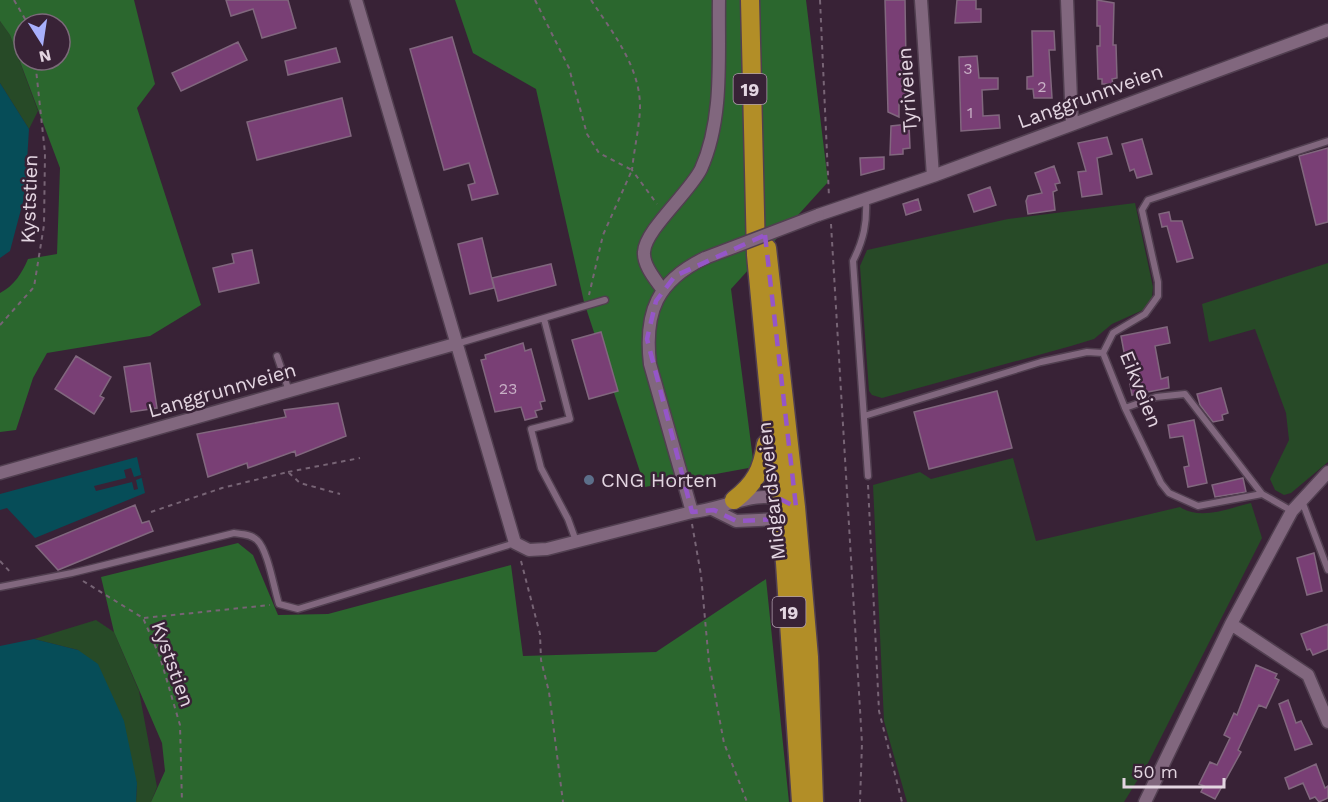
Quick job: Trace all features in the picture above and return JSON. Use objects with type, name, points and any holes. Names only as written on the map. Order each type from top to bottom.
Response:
[{"type":"highway","name":"Midgardsveien","points":[[750,0],[749,71],[755,178],[756,255],[798,734],[801,802]]},
{"type":"highway","name":"Midgardsveien","points":[[755,178],[768,251],[796,507],[809,669],[814,802]]},
{"type":"highway","name":"19","points":[[734,500],[747,490],[760,474],[770,422]]},
{"type":"street","points":[[356,0],[515,543],[529,550],[576,542],[692,512],[714,510],[734,500],[778,498],[796,507],[780,519],[736,521],[714,510]]},
{"type":"street","points":[[692,512],[650,364],[647,339],[650,318],[662,289],[647,265],[644,252],[650,237],[695,179],[710,143],[716,104],[719,0]]},
{"type":"street","name":"Tyriveien","points":[[921,0],[933,176]]},
{"type":"street","points":[[1066,0],[1072,124]]},
{"type":"street","name":"Langgrunnveien","points":[[662,289],[675,276],[705,258],[1328,30]]},
{"type":"street","name":"Langgrunnveien","points":[[0,473],[455,344]]},
{"type":"street","points":[[1145,802],[1231,624],[1292,511],[1301,498],[1328,472]]},
{"type":"street","points":[[1231,624],[1308,675],[1328,722]]},
{"type":"lane","name":"Eikveien","points":[[1262,494],[1198,506],[1169,493],[1161,483],[1125,408],[1103,353],[1113,333],[1144,314],[1158,296],[1158,282],[1142,210],[1148,200],[1328,141]]},
{"type":"lane","points":[[866,200],[867,224],[863,242],[853,261],[868,476]]},
{"type":"lane","name":"Langgrunnveien","points":[[455,344],[605,300]]},
{"type":"lane","points":[[544,319],[570,418],[531,429],[542,468],[568,519],[576,542]]},
{"type":"lane","points":[[864,416],[965,383],[1041,362],[1087,352],[1103,353]]},
{"type":"lane","points":[[277,356],[289,391]]},
{"type":"lane","points":[[1125,408],[1156,397],[1185,394],[1262,494],[1292,511]]},
{"type":"lane","points":[[1301,498],[1328,570]]},
{"type":"lane","points":[[0,587],[72,573],[234,533],[247,534],[258,540],[264,551],[279,604],[298,609],[515,543]]},
{"type":"path","points":[[535,0],[569,68],[587,134],[599,153],[632,170],[665,216]]},
{"type":"path","points":[[586,306],[603,235],[632,170],[640,107],[633,70],[620,43],[591,0]]},
{"type":"path","points":[[820,0],[824,213],[860,698],[862,743],[860,802]]},
{"type":"path","name":"Kyststien","points":[[0,325],[34,287],[44,225],[45,153],[36,72]]},
{"type":"path","points":[[151,512],[222,489],[288,472],[360,458]]},
{"type":"path","points":[[288,472],[300,483],[340,494]]},
{"type":"path","points":[[868,476],[879,711],[902,802]]},
{"type":"path","points":[[692,512],[692,530],[701,575],[710,663],[724,743],[747,802]]},
{"type":"path","points":[[515,543],[540,634],[541,660],[549,692],[563,802]]},
{"type":"path","points":[[0,561],[20,583]]},
{"type":"path","name":"Kyststien","points":[[72,573],[143,618],[160,657],[180,725],[183,802]]},
{"type":"path","points":[[143,618],[279,604]]},
{"type":"highlighted area","points":[[765,235],[796,507],[778,498],[780,519],[736,521],[714,510],[692,512],[647,339],[656,301],[675,276]]},
{"type":"green space","points":[[0,0],[134,0],[155,84],[137,108],[201,305],[150,336],[47,353],[33,378],[16,430],[0,432],[0,293],[17,279],[28,259],[57,254],[60,168],[24,72],[72,72],[72,12],[12,12],[12,40],[0,21]]},
{"type":"green space","points":[[455,0],[806,0],[828,182],[731,289],[754,467],[645,487],[584,302],[536,89],[473,53]]},
{"type":"green space","points":[[0,21],[12,40],[12,72],[24,72],[38,111],[29,129],[0,83]]},
{"type":"green space","points":[[1135,203],[1153,287],[1152,297],[1143,310],[1112,324],[1094,339],[1071,346],[882,398],[872,395],[869,391],[860,266],[867,250],[1008,219]]},
{"type":"green space","points":[[1328,263],[1328,462],[1291,493],[1284,495],[1275,490],[1270,479],[1289,440],[1286,413],[1255,329],[1209,342],[1202,304]]},
{"type":"green space","points":[[1013,458],[1036,541],[1180,507],[1188,511],[1206,513],[1251,503],[1262,538],[1148,763],[1124,802],[907,802],[884,721],[873,485],[920,472],[931,479]]},
{"type":"green space","points":[[238,543],[253,555],[278,615],[328,614],[511,565],[523,656],[656,652],[766,579],[789,802],[151,802],[165,771],[162,743],[114,632],[101,577]]},
{"type":"green space","points":[[96,620],[114,632],[139,691],[157,787],[151,802],[136,802],[137,783],[78,650],[34,639]]},
{"type":"water","points":[[0,83],[29,129],[25,194],[10,251],[0,258]]},
{"type":"water","points":[[137,457],[145,493],[35,538],[7,508],[0,510],[0,494]]},
{"type":"water","points":[[34,639],[78,650],[98,664],[124,721],[137,783],[136,802],[0,802],[0,646]]},
{"type":"pier","points":[[131,468],[134,477],[144,474],[144,477],[136,480],[138,489],[134,490],[132,482],[96,491],[94,486],[126,478],[124,470]]},
{"type":"building","points":[[226,0],[288,0],[296,28],[262,38],[253,9],[231,16]]},
{"type":"building","points":[[885,0],[905,0],[906,63],[909,63],[911,99],[899,103],[899,117],[888,112]]},
{"type":"building","points":[[957,0],[976,0],[976,9],[981,9],[981,22],[955,23]]},
{"type":"building","points":[[1097,0],[1114,3],[1113,45],[1116,45],[1117,78],[1112,79],[1113,84],[1102,84],[1102,79],[1098,79],[1097,46],[1100,46],[1100,26],[1097,26]]},
{"type":"building","points":[[1032,31],[1054,31],[1055,50],[1049,50],[1052,98],[1034,98],[1033,89],[1027,89],[1027,77],[1033,76]]},
{"type":"building","points":[[452,37],[498,194],[472,200],[468,185],[475,183],[469,163],[444,170],[410,49]]},
{"type":"building","points":[[238,42],[247,60],[181,91],[172,73]]},
{"type":"building","points":[[336,48],[340,62],[288,75],[285,61]]},
{"type":"building","points":[[977,56],[979,78],[998,78],[998,89],[982,90],[983,116],[999,115],[1000,128],[961,131],[959,57]]},
{"type":"building","points":[[342,98],[351,136],[257,160],[247,122]]},
{"type":"building","points":[[909,124],[910,148],[903,149],[903,154],[890,155],[891,126]]},
{"type":"building","points":[[1107,137],[1112,154],[1097,158],[1102,194],[1082,197],[1078,172],[1086,171],[1078,143]]},
{"type":"building","points":[[1142,139],[1152,174],[1137,178],[1134,169],[1130,171],[1122,144]]},
{"type":"building","points":[[1328,148],[1328,222],[1316,225],[1299,156]]},
{"type":"building","points":[[884,157],[884,169],[861,175],[860,158]]},
{"type":"building","points":[[1054,166],[1060,183],[1055,184],[1057,190],[1053,192],[1055,210],[1028,214],[1026,201],[1028,196],[1042,193],[1035,173]]},
{"type":"building","points":[[990,187],[996,205],[974,212],[968,195]]},
{"type":"building","points":[[918,199],[921,210],[906,215],[903,204]]},
{"type":"building","points":[[1169,212],[1171,221],[1182,221],[1193,258],[1177,262],[1167,226],[1162,227],[1159,214]]},
{"type":"building","points":[[482,238],[494,288],[470,294],[458,244]]},
{"type":"building","points":[[252,250],[259,283],[219,292],[213,268],[234,263],[232,254]]},
{"type":"building","points":[[551,264],[556,285],[498,301],[492,278]]},
{"type":"building","points":[[1167,327],[1170,343],[1155,346],[1161,379],[1168,377],[1169,388],[1132,395],[1121,336]]},
{"type":"building","points":[[601,332],[618,391],[589,399],[572,340]]},
{"type":"building","points":[[523,343],[525,351],[531,349],[545,401],[540,402],[542,409],[535,411],[537,417],[525,420],[521,407],[495,412],[481,360],[486,359],[485,355]]},
{"type":"building","points":[[76,356],[111,377],[100,396],[104,398],[94,414],[55,389]]},
{"type":"building","points":[[150,363],[157,408],[131,412],[124,367]]},
{"type":"building","points":[[1221,388],[1228,413],[1222,415],[1223,420],[1213,422],[1200,405],[1197,394]]},
{"type":"building","points":[[997,391],[1012,448],[929,469],[914,412]]},
{"type":"building","points":[[338,403],[346,436],[296,456],[295,451],[248,468],[247,463],[208,477],[197,434],[286,417],[284,410]]},
{"type":"building","points":[[1194,420],[1207,483],[1188,487],[1184,467],[1189,466],[1183,436],[1170,438],[1168,425]]},
{"type":"building","points":[[1243,478],[1246,492],[1215,497],[1212,485]]},
{"type":"building","points":[[135,505],[142,523],[149,521],[153,531],[58,570],[36,546]]},
{"type":"building","points":[[1314,553],[1322,591],[1307,595],[1297,558]]},
{"type":"building","points":[[1328,624],[1328,649],[1313,655],[1310,649],[1307,650],[1301,634]]},
{"type":"building","points":[[1256,665],[1277,674],[1275,678],[1279,680],[1266,708],[1259,705],[1238,750],[1241,752],[1215,799],[1201,792],[1204,786],[1199,784],[1210,762],[1217,765],[1230,738],[1224,735],[1234,713],[1237,715]]},
{"type":"building","points":[[1288,700],[1296,723],[1301,721],[1312,744],[1295,750],[1279,704]]},
{"type":"building","points":[[1316,764],[1325,788],[1328,786],[1328,798],[1319,802],[1315,797],[1310,799],[1303,783],[1289,789],[1285,778]]},
{"type":"place","name":"CNG Horten","points":[[589,480]]}]
